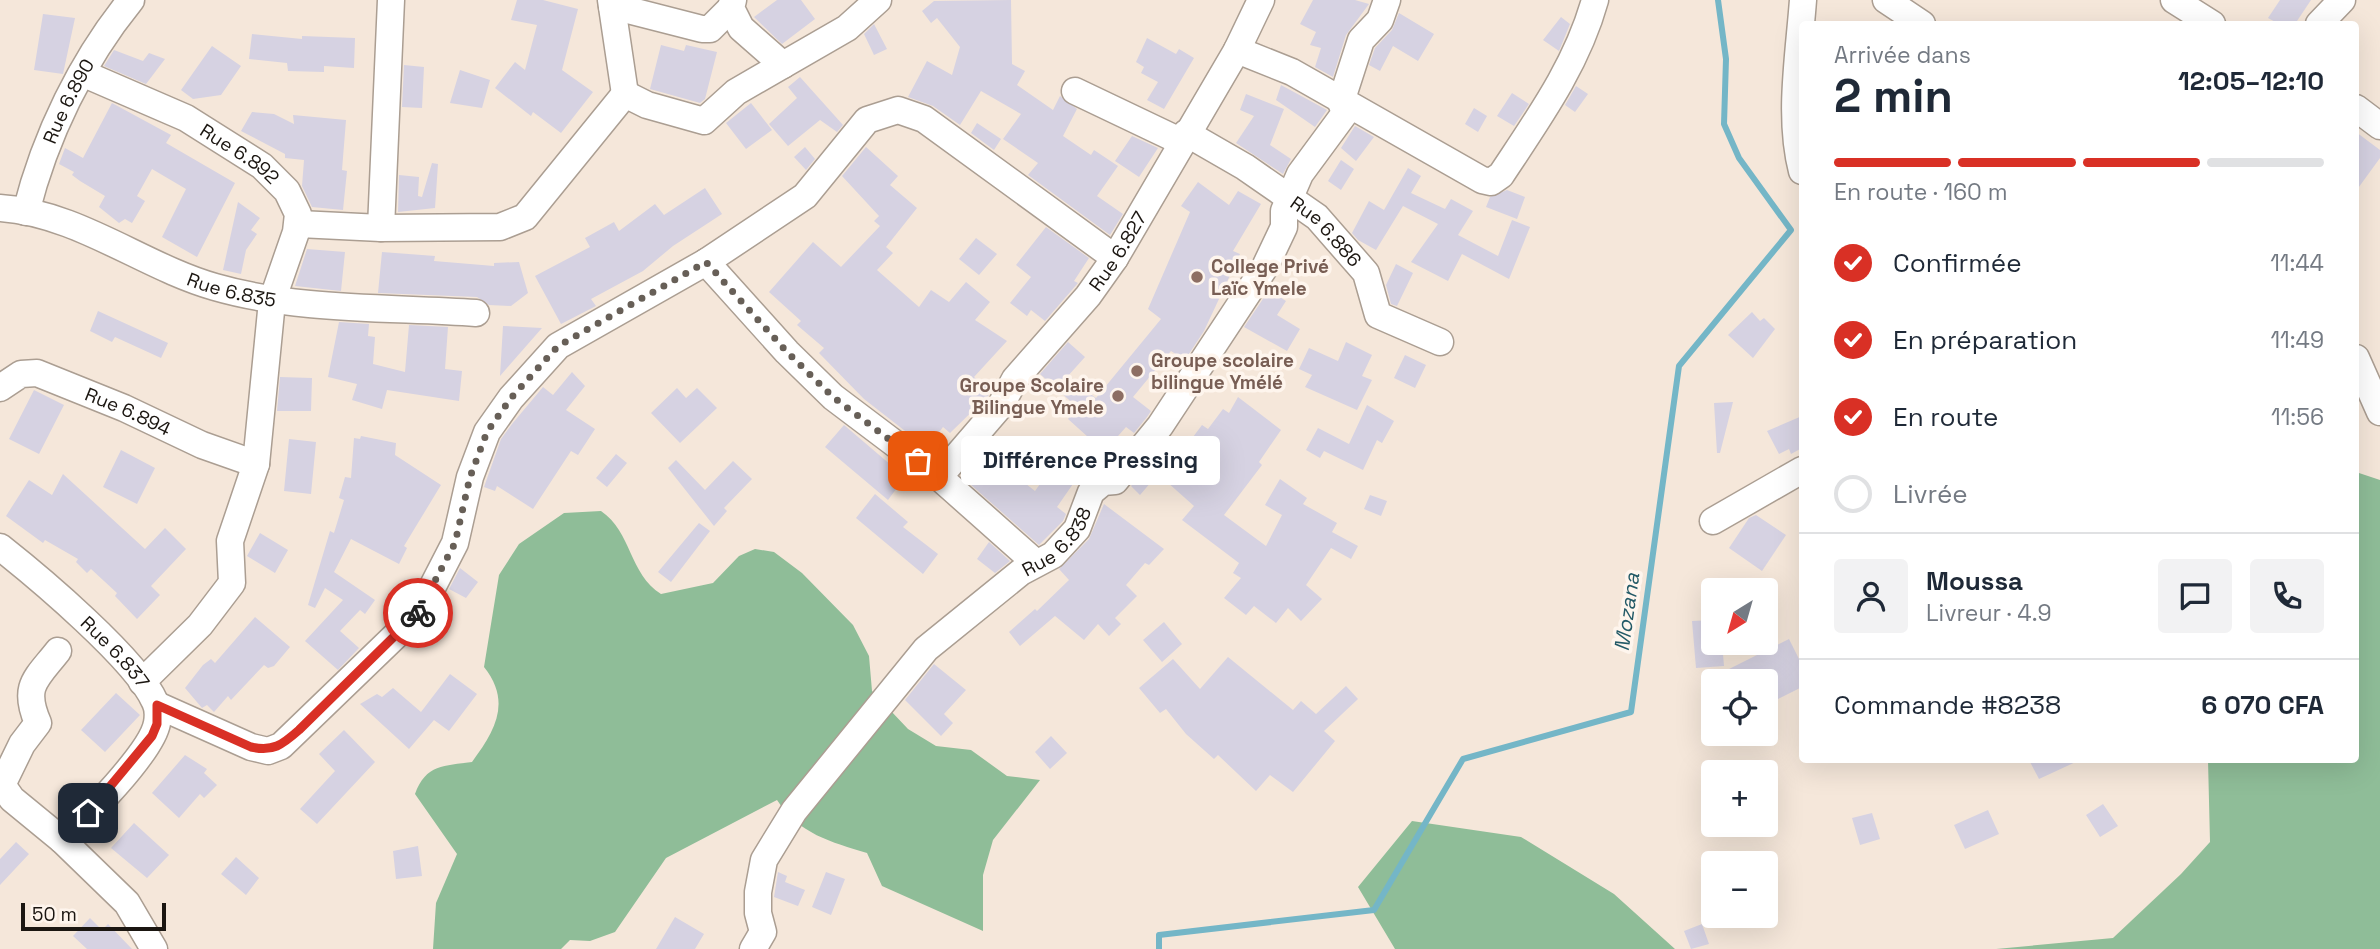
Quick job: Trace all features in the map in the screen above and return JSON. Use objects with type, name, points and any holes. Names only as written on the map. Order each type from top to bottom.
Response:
[{"type":"street","name":"Rue 6.890","points":[[13,210],[82,73],[111,24],[131,0]]},
{"type":"street","points":[[381,229],[391,0]]},
{"type":"street","points":[[625,94],[647,106],[704,121],[736,92],[847,28],[878,0]]},
{"type":"street","name":"Rue 6.827","points":[[939,477],[1001,405],[1015,379],[1088,296],[1115,258],[1237,50],[1261,0]]},
{"type":"street","name":"Rue 6.838","points":[[753,949],[763,932],[758,914],[758,892],[764,860],[793,811],[926,649],[1036,563],[1053,555],[1077,529],[1091,492],[1103,482],[1115,481],[1168,415],[1265,267],[1284,227],[1284,211],[1300,174],[1345,113],[1341,102],[1362,40],[1380,20],[1387,0]]},
{"type":"street","points":[[1237,50],[1292,72],[1482,180],[1491,182],[1501,175],[1570,66],[1582,42],[1595,0]]},
{"type":"street","points":[[1802,21],[1803,0]]},
{"type":"street","points":[[1886,0],[1918,21]]},
{"type":"street","points":[[2174,0],[2208,21]]},
{"type":"street","points":[[2322,21],[2342,0]]},
{"type":"street","points":[[142,682],[200,625],[232,583],[230,541],[256,464],[272,301],[299,224],[381,229],[500,227],[515,224],[525,217],[625,94],[612,3],[647,8],[710,29],[732,4],[741,27],[783,65]]},
{"type":"street","points":[[1799,57],[1799,157]]},
{"type":"street","name":"Rue 6.892","points":[[82,73],[186,118],[262,166],[287,191],[298,214],[299,224]]},
{"type":"street","name":"Rue 6.886","points":[[1075,91],[1184,137],[1289,197],[1317,217],[1366,273],[1378,315],[1440,342]]},
{"type":"street","points":[[157,705],[251,747],[268,751],[281,746],[419,612],[455,543],[470,477],[487,432],[511,398],[558,346],[706,262],[805,196],[867,120],[898,110],[924,119],[1115,258]]},
{"type":"street","points":[[2359,110],[2380,126]]},
{"type":"street","name":"Rue 6.835","points":[[13,210],[105,238],[213,286],[272,301],[476,313]]},
{"type":"street","points":[[706,262],[787,352],[833,397],[939,477],[1036,563]]},
{"type":"street","points":[[2359,365],[2380,412]]},
{"type":"street","name":"Rue 6.894","points":[[0,388],[22,374],[37,373],[124,408],[202,445],[256,464]]},
{"type":"street","points":[[1713,521],[1799,472]]},
{"type":"street","name":"Rue 6.837","points":[[0,547],[63,600],[142,682],[157,705],[157,724],[145,747],[62,839]]},
{"type":"street","points":[[58,651],[30,690],[29,701],[38,723],[22,744],[2,782],[12,799],[62,839],[127,903],[154,949]]},
{"type":"green space","points":[[2359,473],[2380,480],[2380,949],[1996,949],[2113,938],[2181,874],[2210,842],[2208,763],[2359,763]]},
{"type":"green space","points":[[601,511],[619,530],[642,576],[661,594],[713,583],[739,556],[755,549],[774,552],[802,573],[853,625],[869,656],[872,691],[908,729],[936,746],[971,750],[1007,776],[1040,780],[993,840],[983,875],[983,931],[882,886],[867,853],[806,829],[786,812],[777,800],[666,858],[615,932],[590,941],[570,940],[561,949],[433,949],[436,903],[457,854],[415,794],[419,784],[437,768],[472,762],[493,728],[499,704],[497,692],[484,667],[499,575],[519,544],[564,513]]},
{"type":"green space","points":[[1412,821],[1521,837],[1614,894],[1675,949],[1395,949],[1358,887]]},
{"type":"building","points":[[517,0],[543,0],[578,9],[562,70],[593,92],[561,133],[533,112],[531,116],[495,88],[515,62],[525,70],[537,25],[511,20]]},
{"type":"building","points":[[777,0],[801,0],[815,19],[782,44],[754,17]]},
{"type":"building","points":[[1011,0],[1012,64],[1025,71],[1017,85],[1053,110],[1060,96],[1077,109],[1063,136],[1091,155],[1094,150],[1118,166],[1097,196],[1123,214],[1110,235],[1028,175],[1038,163],[1003,139],[1021,114],[981,91],[960,125],[933,106],[908,97],[927,61],[952,75],[960,47],[937,18],[931,23],[922,11],[934,1]]},
{"type":"building","points":[[1313,0],[1355,0],[1369,4],[1346,35],[1333,77],[1315,67],[1321,48],[1310,45],[1316,32],[1300,24]]},
{"type":"building","points":[[2280,0],[2311,0],[2297,21],[2274,21],[2268,18]]},
{"type":"building","points":[[1399,13],[1434,34],[1418,61],[1393,46],[1380,71],[1369,65],[1375,48],[1392,30]]},
{"type":"building","points":[[43,14],[75,18],[63,74],[34,70]]},
{"type":"building","points":[[1561,17],[1570,24],[1559,51],[1543,40]]},
{"type":"building","points":[[874,24],[887,49],[874,55],[864,34]]},
{"type":"building","points":[[252,34],[302,39],[302,36],[355,38],[354,68],[324,66],[324,72],[288,71],[287,63],[249,59]]},
{"type":"building","points":[[1147,38],[1176,54],[1179,49],[1194,58],[1164,109],[1147,100],[1158,82],[1141,73],[1144,67],[1136,62]]},
{"type":"building","points":[[661,45],[684,51],[686,45],[717,52],[705,99],[700,103],[650,89]]},
{"type":"building","points":[[212,46],[241,66],[221,95],[193,99],[181,90]]},
{"type":"building","points":[[114,50],[143,61],[149,53],[165,59],[146,84],[104,66]]},
{"type":"building","points":[[404,65],[424,67],[422,108],[402,107]]},
{"type":"building","points":[[460,70],[490,80],[482,108],[450,103]]},
{"type":"building","points":[[800,77],[843,125],[837,132],[820,120],[788,146],[769,124],[797,98],[788,87]]},
{"type":"building","points":[[1281,85],[1327,110],[1315,127],[1276,100]]},
{"type":"building","points":[[1576,86],[1588,94],[1575,112],[1565,105]]},
{"type":"building","points":[[1512,93],[1529,104],[1514,126],[1497,116]]},
{"type":"building","points":[[1246,94],[1284,109],[1270,145],[1291,159],[1283,174],[1236,143],[1254,116],[1240,110]]},
{"type":"building","points":[[112,103],[171,135],[166,143],[235,183],[197,257],[162,237],[186,189],[152,169],[137,196],[145,201],[132,223],[125,219],[119,223],[99,207],[105,196],[59,164],[65,148],[83,158]]},
{"type":"building","points":[[751,103],[772,130],[746,149],[726,123]]},
{"type":"building","points":[[1474,108],[1487,116],[1478,132],[1465,124]]},
{"type":"building","points":[[252,112],[274,114],[294,124],[293,115],[346,120],[342,170],[347,171],[343,210],[312,207],[302,186],[304,160],[285,158],[285,154],[241,131]]},
{"type":"building","points":[[977,123],[1001,139],[994,150],[971,133]]},
{"type":"building","points":[[1355,126],[1374,137],[1356,161],[1341,148]]},
{"type":"building","points":[[2359,134],[2380,150],[2380,158],[2359,187]]},
{"type":"building","points":[[1132,136],[1158,148],[1139,177],[1115,161]]},
{"type":"building","points":[[805,147],[815,159],[806,170],[794,157]]},
{"type":"building","points":[[866,147],[898,176],[890,185],[917,208],[886,247],[893,253],[877,270],[919,307],[931,290],[949,302],[966,282],[990,302],[975,320],[1007,341],[974,377],[991,391],[988,396],[950,433],[943,427],[927,448],[864,399],[819,353],[824,348],[797,325],[801,321],[769,292],[813,242],[841,267],[880,226],[874,221],[879,216],[842,176]]},
{"type":"building","points":[[1341,160],[1354,169],[1341,190],[1328,181]]},
{"type":"building","points":[[432,163],[438,164],[435,208],[398,212],[399,175],[419,177],[418,196],[422,197]]},
{"type":"building","points":[[1408,168],[1421,176],[1411,193],[1445,209],[1451,199],[1473,211],[1458,235],[1498,256],[1512,220],[1530,227],[1509,279],[1462,254],[1448,281],[1411,262],[1438,224],[1403,206],[1376,250],[1358,240],[1352,233],[1369,201],[1384,210]]},
{"type":"building","points":[[1198,182],[1229,205],[1238,191],[1261,204],[1233,251],[1240,254],[1204,331],[1185,360],[1171,351],[1133,397],[1151,411],[1147,417],[1134,433],[1126,427],[1103,453],[1107,456],[1098,468],[1089,473],[1084,468],[1057,507],[1066,514],[1063,521],[1039,545],[961,476],[983,450],[1035,491],[1052,467],[1061,474],[1088,437],[1068,419],[1077,407],[1040,374],[1068,342],[1085,357],[1067,377],[1096,398],[1161,319],[1148,309],[1190,212],[1181,206]]},
{"type":"building","points":[[705,188],[722,214],[673,246],[643,271],[591,299],[596,306],[561,324],[535,276],[590,247],[585,238],[614,222],[619,231],[655,204],[664,215]]},
{"type":"building","points":[[1507,190],[1525,197],[1517,219],[1486,207],[1490,197]]},
{"type":"building","points":[[238,202],[260,218],[251,230],[257,234],[246,250],[241,274],[223,270]]},
{"type":"building","points":[[1046,227],[1089,258],[1074,281],[1078,283],[1045,321],[1031,310],[1027,316],[1010,303],[1031,277],[1016,265]]},
{"type":"building","points":[[976,238],[997,254],[979,275],[959,259]]},
{"type":"building","points":[[307,249],[345,252],[341,291],[295,286]]},
{"type":"building","points":[[382,252],[435,256],[434,261],[494,266],[494,263],[519,262],[528,293],[511,306],[489,305],[477,297],[378,293]]},
{"type":"building","points":[[1396,264],[1413,273],[1397,306],[1391,304],[1386,285]]},
{"type":"building","points":[[1269,290],[1286,301],[1277,315],[1300,329],[1287,351],[1244,327]]},
{"type":"building","points":[[98,311],[168,343],[161,358],[115,337],[112,342],[90,331]]},
{"type":"building","points":[[1752,312],[1760,321],[1764,318],[1775,329],[1753,358],[1728,335]]},
{"type":"building","points":[[339,322],[369,324],[368,336],[375,337],[373,364],[405,372],[409,325],[448,327],[445,369],[462,371],[459,401],[387,390],[382,409],[352,400],[357,384],[328,377]]},
{"type":"building","points":[[503,326],[542,328],[500,376]]},
{"type":"building","points":[[1346,342],[1372,355],[1362,376],[1372,380],[1357,410],[1305,387],[1312,375],[1299,369],[1309,348],[1338,361]]},
{"type":"building","points":[[1405,355],[1426,365],[1415,388],[1394,378]]},
{"type":"building","points":[[572,372],[585,386],[566,410],[595,429],[578,455],[571,451],[533,509],[497,486],[495,491],[484,487],[501,439],[512,424],[543,387],[553,395]]},
{"type":"building","points":[[280,377],[312,378],[311,411],[277,411]]},
{"type":"building","points":[[677,388],[686,398],[697,388],[717,408],[680,443],[651,413]]},
{"type":"building","points":[[34,390],[64,405],[39,454],[9,439]]},
{"type":"building","points":[[1238,397],[1281,430],[1259,462],[1262,465],[1224,515],[1266,546],[1282,515],[1265,505],[1280,479],[1307,498],[1303,504],[1337,523],[1332,532],[1358,546],[1351,559],[1331,548],[1306,585],[1322,599],[1301,621],[1288,608],[1276,623],[1254,606],[1246,615],[1224,598],[1241,578],[1233,573],[1239,563],[1182,520],[1194,506],[1158,474],[1140,495],[1131,486],[1171,438],[1184,449],[1202,425],[1208,429],[1223,409],[1229,413]]},
{"type":"building","points":[[1733,402],[1720,453],[1717,453],[1714,403]]},
{"type":"building","points":[[1367,405],[1394,421],[1382,443],[1377,440],[1363,470],[1324,451],[1320,458],[1306,450],[1318,428],[1349,444]]},
{"type":"building","points":[[1799,417],[1799,450],[1791,454],[1789,449],[1779,454],[1767,431]]},
{"type":"building","points":[[844,425],[905,477],[888,500],[825,447]]},
{"type":"building","points":[[361,436],[396,443],[395,455],[441,485],[404,546],[407,548],[399,564],[351,539],[334,572],[375,600],[365,614],[360,610],[340,631],[359,648],[338,670],[305,641],[343,600],[325,588],[315,608],[308,605],[330,531],[334,533],[344,500],[339,498],[345,477],[351,478],[354,438],[360,439]]},
{"type":"building","points":[[289,439],[316,442],[311,494],[284,491]]},
{"type":"building","points":[[121,450],[155,468],[137,504],[103,487]]},
{"type":"building","points":[[616,454],[627,463],[607,487],[596,478]]},
{"type":"building","points":[[676,460],[705,490],[733,461],[752,479],[724,508],[727,511],[714,526],[668,468]]},
{"type":"building","points":[[63,474],[145,549],[165,528],[186,549],[151,586],[160,595],[137,619],[115,596],[117,593],[91,569],[87,573],[76,562],[78,559],[45,540],[43,543],[6,516],[29,480],[52,495]]},
{"type":"building","points":[[875,494],[908,522],[903,527],[938,554],[923,574],[856,518]]},
{"type":"building","points":[[1370,495],[1387,501],[1381,516],[1364,509]]},
{"type":"building","points":[[1104,504],[1164,549],[1149,565],[1145,563],[1126,585],[1137,596],[1115,618],[1121,624],[1109,636],[1098,624],[1084,640],[1055,616],[1020,646],[1009,632],[1035,609],[1037,611],[1069,580],[1059,569],[1089,539]]},
{"type":"building","points":[[1756,515],[1786,535],[1762,571],[1729,548],[1749,518]]},
{"type":"building","points":[[699,523],[710,531],[671,582],[658,572]]},
{"type":"building","points":[[260,533],[288,550],[275,573],[247,556]]},
{"type":"building","points":[[989,542],[1010,561],[995,573],[977,559]]},
{"type":"building","points":[[460,568],[478,582],[466,598],[449,589]]},
{"type":"building","points":[[255,617],[290,647],[274,666],[268,668],[264,665],[231,700],[228,696],[214,712],[207,705],[202,708],[185,688],[203,665],[211,659],[215,663]]},
{"type":"building","points":[[1692,621],[1701,621],[1701,655],[1723,655],[1724,666],[1696,668]]},
{"type":"building","points":[[1164,622],[1182,644],[1162,662],[1143,640]]},
{"type":"building","points":[[1789,639],[1799,659],[1799,688],[1778,699],[1778,669],[1729,669],[1757,655],[1778,655],[1778,644]]},
{"type":"building","points":[[1228,657],[1293,710],[1301,701],[1316,714],[1346,686],[1358,699],[1324,731],[1335,741],[1293,792],[1270,775],[1256,791],[1218,755],[1214,759],[1186,734],[1166,709],[1160,713],[1139,688],[1173,659],[1200,689]]},
{"type":"building","points":[[934,664],[966,690],[944,714],[953,723],[941,736],[905,700]]},
{"type":"building","points":[[450,674],[477,694],[449,731],[434,720],[409,749],[360,704],[377,694],[382,697],[393,688],[421,712]]},
{"type":"building","points":[[116,693],[140,715],[105,752],[81,730]]},
{"type":"building","points":[[344,730],[375,762],[317,824],[300,809],[335,771],[319,754]]},
{"type":"building","points":[[1051,736],[1067,753],[1050,769],[1035,752]]},
{"type":"building","points":[[185,755],[207,769],[204,773],[217,785],[204,798],[200,794],[179,818],[152,793]]},
{"type":"building","points":[[2031,763],[2074,763],[2039,779]]},
{"type":"building","points":[[2103,804],[2118,826],[2100,837],[2086,815]]},
{"type":"building","points":[[1988,810],[1999,834],[1965,849],[1954,825]]},
{"type":"building","points":[[1872,813],[1880,839],[1860,845],[1852,818]]},
{"type":"building","points":[[134,823],[169,855],[147,878],[111,848]]},
{"type":"building","points":[[16,842],[29,854],[0,885],[0,859]]},
{"type":"building","points":[[418,846],[422,876],[396,879],[393,851]]},
{"type":"building","points":[[236,857],[259,878],[246,895],[221,874]]},
{"type":"building","points":[[778,872],[787,876],[785,882],[805,890],[798,906],[774,897]]},
{"type":"building","points":[[826,872],[845,879],[831,915],[812,907]]},
{"type":"building","points":[[675,917],[704,934],[695,949],[656,949]]},
{"type":"building","points":[[90,918],[102,930],[108,924],[132,949],[87,949],[73,936]]},
{"type":"building","points":[[1701,924],[1709,944],[1691,949],[1684,931]]},
{"type":"waterway","name":"Mozana","points":[[1159,949],[1159,935],[1374,910],[1463,759],[1631,712],[1679,366],[1791,230],[1739,158],[1724,124],[1726,59],[1718,0]]},
{"type":"way so far","points":[[418,613],[455,543],[470,477],[487,432],[511,398],[558,346],[706,262],[787,352],[833,397],[918,461]]},
{"type":"place","name":"College Privé Laïc Ymele","points":[[1197,277]]},
{"type":"place","name":"Groupe scolaire bilingue Ymélé","points":[[1137,371]]},
{"type":"place","name":"Groupe Scolaire Bilingue Ymele","points":[[1118,396]]},
{"type":"place","name":"Différence Pressing","points":[[918,461]]},
{"type":"route","points":[[88,813],[135,761],[152,736],[157,724],[157,705],[251,747],[268,751],[281,746],[299,730],[418,613]]}]
